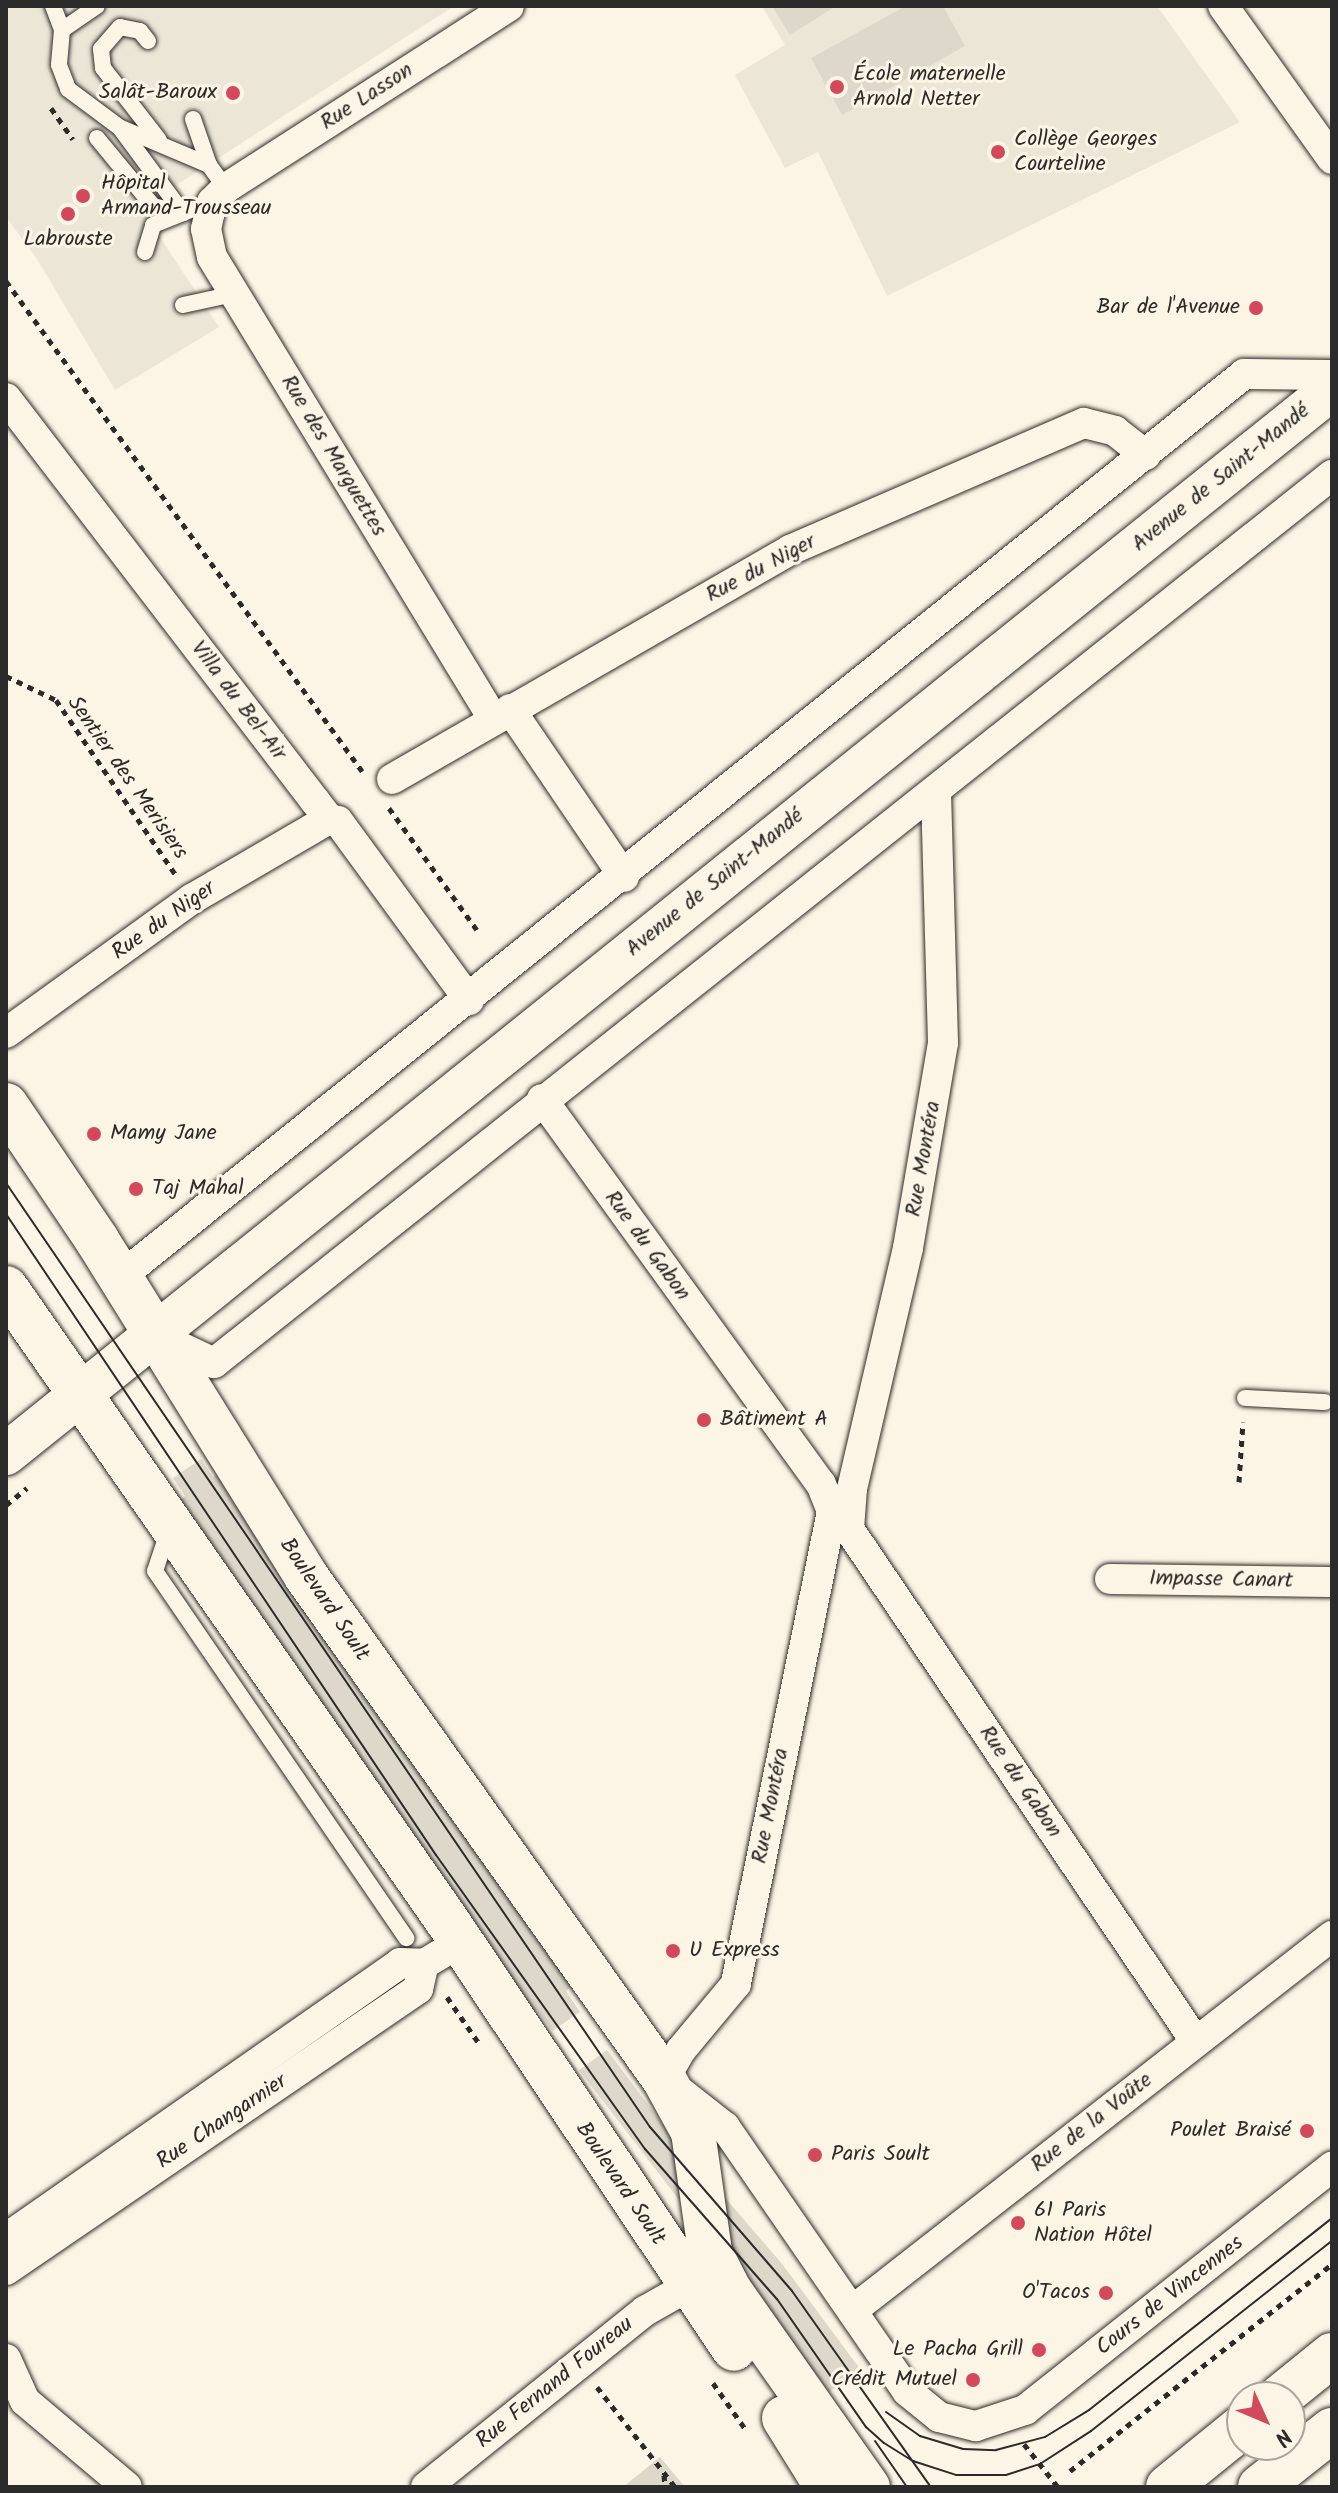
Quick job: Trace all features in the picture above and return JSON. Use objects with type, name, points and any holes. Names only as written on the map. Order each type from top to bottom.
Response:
[{"type":"main road","name":"Avenue de Saint-Mandé","points":[[6,1454],[152,1333],[1332,389]]},
{"type":"main road","name":"Boulevard Soult","points":[[6,1105],[152,1333],[200,1374],[306,1576],[664,2079],[693,2132],[710,2252],[730,2291],[868,2487]]},
{"type":"main road","name":"Boulevard Soult","points":[[6,1288],[77,1396],[171,1524],[461,1942],[689,2286],[827,2487]]},
{"type":"main road","points":[[1300,2381],[1332,2355]]},
{"type":"main road","points":[[1260,2487],[1332,2430]]},
{"type":"main road","points":[[1168,2487],[1226,2440]]},
{"type":"street","name":"Rue Lasson","points":[[216,185],[509,6]]},
{"type":"street","points":[[1223,6],[1332,159]]},
{"type":"street","name":"Rue des Marguettes","points":[[216,185],[206,238],[234,294],[502,714],[624,877]]},
{"type":"street","name":"Avenue de Saint-Mandé","points":[[119,1278],[624,877],[1244,374],[1332,375]]},
{"type":"street","name":"Villa du Bel-Air","points":[[6,398],[329,819],[338,821],[469,1000]]},
{"type":"street","name":"Rue du Niger","points":[[380,785],[790,550],[1084,423],[1115,431],[1146,455]]},
{"type":"street","points":[[200,1374],[542,1099],[936,792],[1332,475]]},
{"type":"street","name":"Rue Montéra","points":[[664,2079],[681,2050],[736,1984],[839,1516],[908,1248],[943,1043],[936,792]]},
{"type":"street","name":"Rue du Niger","points":[[6,1033],[192,899],[329,819]]},
{"type":"street","name":"Rue du Gabon","points":[[542,1099],[821,1484],[839,1516],[1196,2042]]},
{"type":"street","name":"Impasse Canart","points":[[1110,1579],[1332,1582]]},
{"type":"street","name":"Rue de la Voûte","points":[[853,2310],[1332,1936]]},
{"type":"street","name":"Rue Changarnier","points":[[6,2248],[15,2232],[400,1963],[424,1964],[461,1942]]},
{"type":"street","name":"Rue Changarnier","points":[[6,2270],[418,1989],[424,1964]]},
{"type":"street","name":"Boulevard Soult","points":[[664,2079],[725,2127],[907,2391],[939,2417],[976,2426],[1012,2429]]},
{"type":"street","name":"Cours de Vincennes","points":[[1012,2429],[1025,2410],[1332,2167]]},
{"type":"street","name":"Rue Fernand Foureau","points":[[426,2487],[657,2302],[689,2286]]},
{"type":"street","points":[[6,2359],[25,2401],[127,2487]]},
{"type":"lane","points":[[53,6],[62,30],[59,65],[68,89],[119,127],[163,145],[216,185]]},
{"type":"lane","points":[[62,30],[97,6]]},
{"type":"lane","points":[[148,41],[131,26],[120,27],[101,49],[103,68],[163,145]]},
{"type":"lane","points":[[193,119],[216,185]]},
{"type":"lane","points":[[119,127],[183,213]]},
{"type":"lane","points":[[97,138],[153,206],[183,213]]},
{"type":"lane","points":[[145,252],[153,225],[183,213],[216,185]]},
{"type":"lane","points":[[183,305],[234,294]]},
{"type":"lane","points":[[1245,1398],[1325,1402]]},
{"type":"lane","points":[[171,1524],[155,1571],[406,1938]]},
{"type":"path","points":[[6,281],[380,785],[477,930]]},
{"type":"path","name":"Sentier des Merisiers","points":[[6,676],[56,700],[178,879]]},
{"type":"path","points":[[1239,1482],[1245,1398]]},
{"type":"path","points":[[1070,2471],[1332,2264]]},
{"type":"path","points":[[580,2364],[675,2487]]},
{"type":"path","points":[[706,2372],[750,2436]]},
{"type":"path","points":[[1012,2429],[1058,2487]]},
{"type":"path","points":[[664,2474],[665,2487]]},
{"type":"shaded area","name":"Hôpital Armand-Trousseau","points":[[6,6],[454,6],[155,199],[148,219],[219,327],[115,390],[37,259],[6,217]]},
{"type":"shaded area","name":"Collège Georges Courteline","points":[[762,6],[1157,6],[1240,122],[887,296],[818,152],[785,168],[735,75],[785,45]]},
{"type":"shaded area","points":[[772,6],[836,6],[790,35]]},
{"type":"shaded area","points":[[906,6],[943,6],[965,46],[842,115],[811,58]]},
{"type":"shaded area","points":[[201,1459],[213,1477],[220,1472],[573,1985],[566,1991],[580,2012],[552,2031],[537,2010],[528,2016],[177,1503],[185,1496],[173,1478]]},
{"type":"shaded area","points":[[607,2050],[673,2138],[680,2201],[579,2070]]},
{"type":"shaded area","points":[[715,2186],[783,2265],[860,2369],[829,2392],[726,2254]]},
{"type":"shaded area","points":[[660,2457],[685,2487],[623,2487]]},
{"type":"tram line","points":[[6,1183],[650,2127],[792,2291],[931,2487]]},
{"type":"tram line","points":[[6,1214],[436,1855],[645,2149],[777,2299],[866,2427],[884,2443],[913,2461],[956,2475],[1006,2475],[1040,2464],[1091,2431],[1332,2241]]},
{"type":"tram line","points":[[886,2412],[920,2436],[963,2449],[996,2450],[1045,2437],[1089,2410],[1332,2218]]},
{"type":"tram line","points":[[875,2441],[907,2487]]},
{"type":"place","name":"École maternelle Arnold Netter","points":[[837,87]]},
{"type":"place","name":"Salât-Baroux","points":[[233,93]]},
{"type":"place","name":"Collège Georges Courteline","points":[[998,152]]},
{"type":"place","name":"Hôpital Armand-Trousseau","points":[[83,196]]},
{"type":"place","name":"Labrouste","points":[[68,214]]},
{"type":"place","name":"Bar de l'Avenue","points":[[1256,308]]},
{"type":"place","name":"Mamy Jane","points":[[94,1134]]},
{"type":"place","name":"Taj Mahal","points":[[136,1189]]},
{"type":"place","name":"Bâtiment A","points":[[704,1420]]},
{"type":"place","name":"U Express","points":[[673,1951]]},
{"type":"place","name":"Poulet Braisé","points":[[1307,2131]]},
{"type":"place","name":"Paris Soult","points":[[815,2155]]},
{"type":"place","name":"61 Paris Nation Hôtel","points":[[1018,2223]]},
{"type":"place","name":"O'Tacos","points":[[1106,2293]]},
{"type":"place","name":"Le Pacha Grill","points":[[1039,2350]]},
{"type":"place","name":"Crédit Mutuel","points":[[973,2380]]}]
